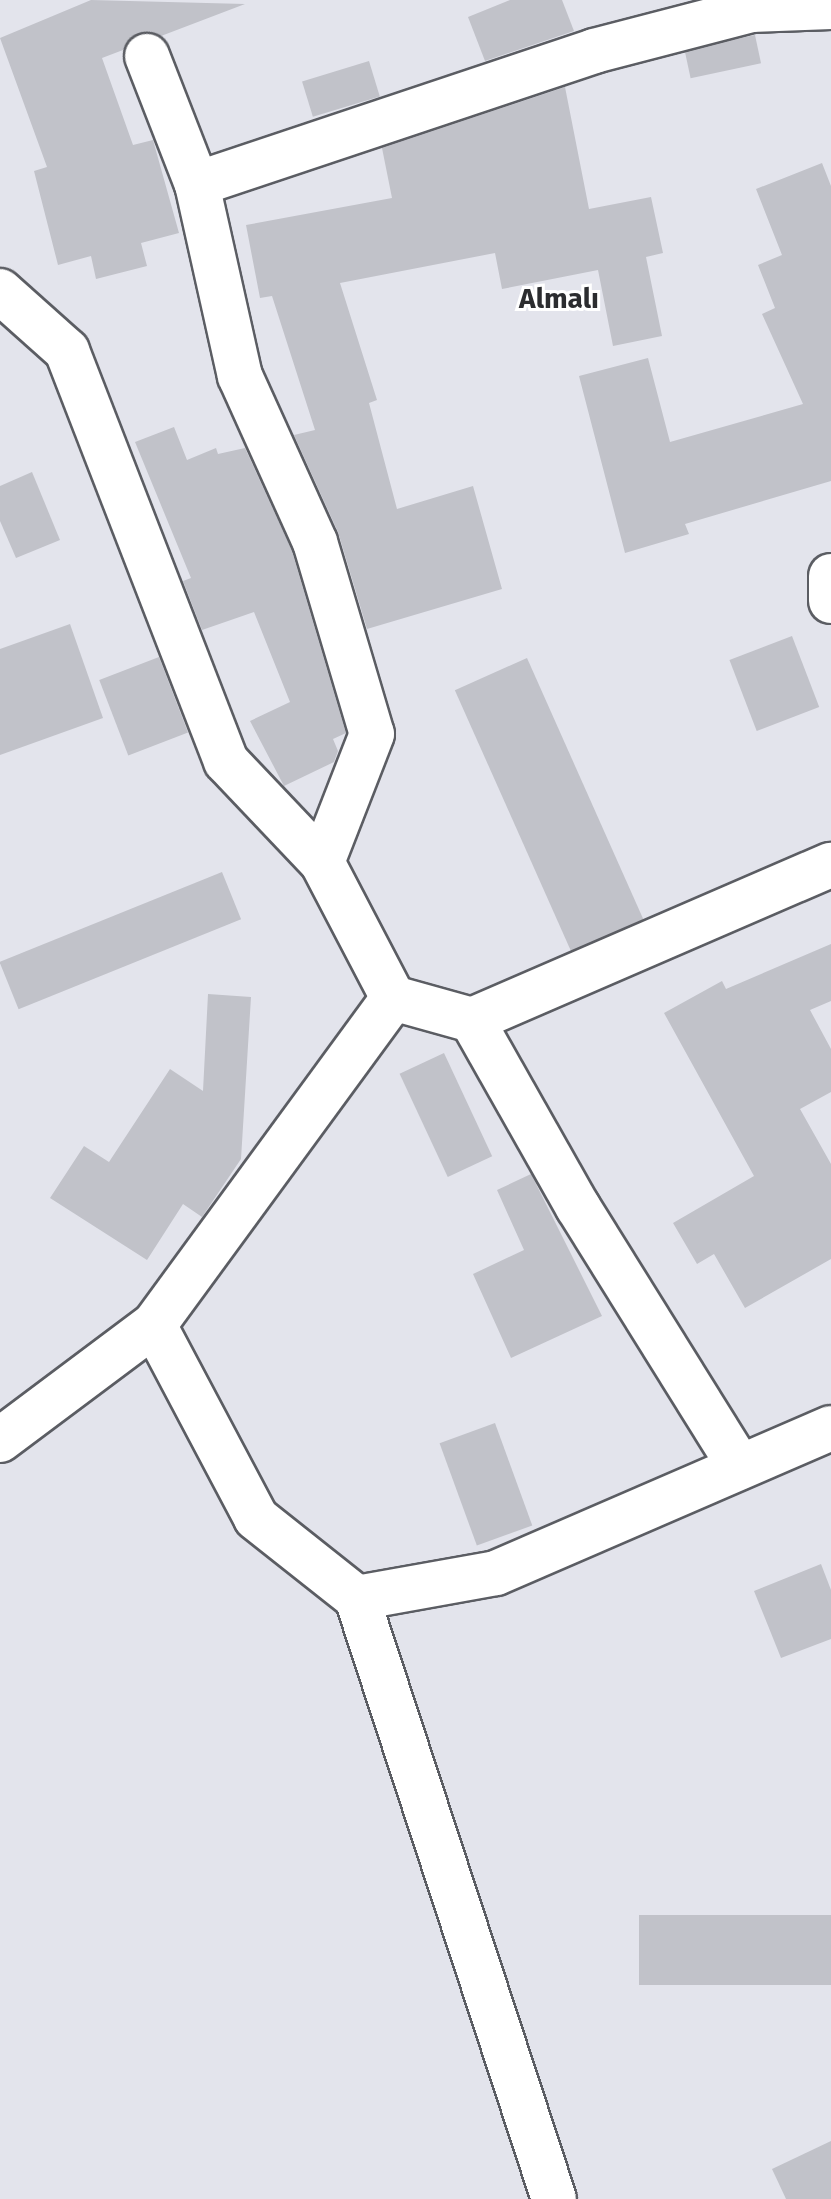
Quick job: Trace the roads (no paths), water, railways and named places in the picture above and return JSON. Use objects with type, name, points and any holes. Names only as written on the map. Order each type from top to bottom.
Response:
[{"type":"street","points":[[197,184],[594,51],[751,10],[831,7]]},
{"type":"street","points":[[147,56],[197,184],[240,376],[315,542],[372,734],[322,862]]},
{"type":"street","points":[[0,291],[67,351],[226,761],[322,862],[393,998],[472,1020],[831,865]]},
{"type":"street","points":[[831,576],[831,601]]},
{"type":"street","points":[[0,1440],[154,1325],[393,998]]},
{"type":"street","points":[[472,1020],[578,1207],[740,1467]]},
{"type":"street","points":[[154,1325],[256,1518],[357,1598],[554,2199]]},
{"type":"street","points":[[357,1598],[496,1573],[831,1428]]},
{"type":"district","name":"Almalı","points":[[559,299]]}]
